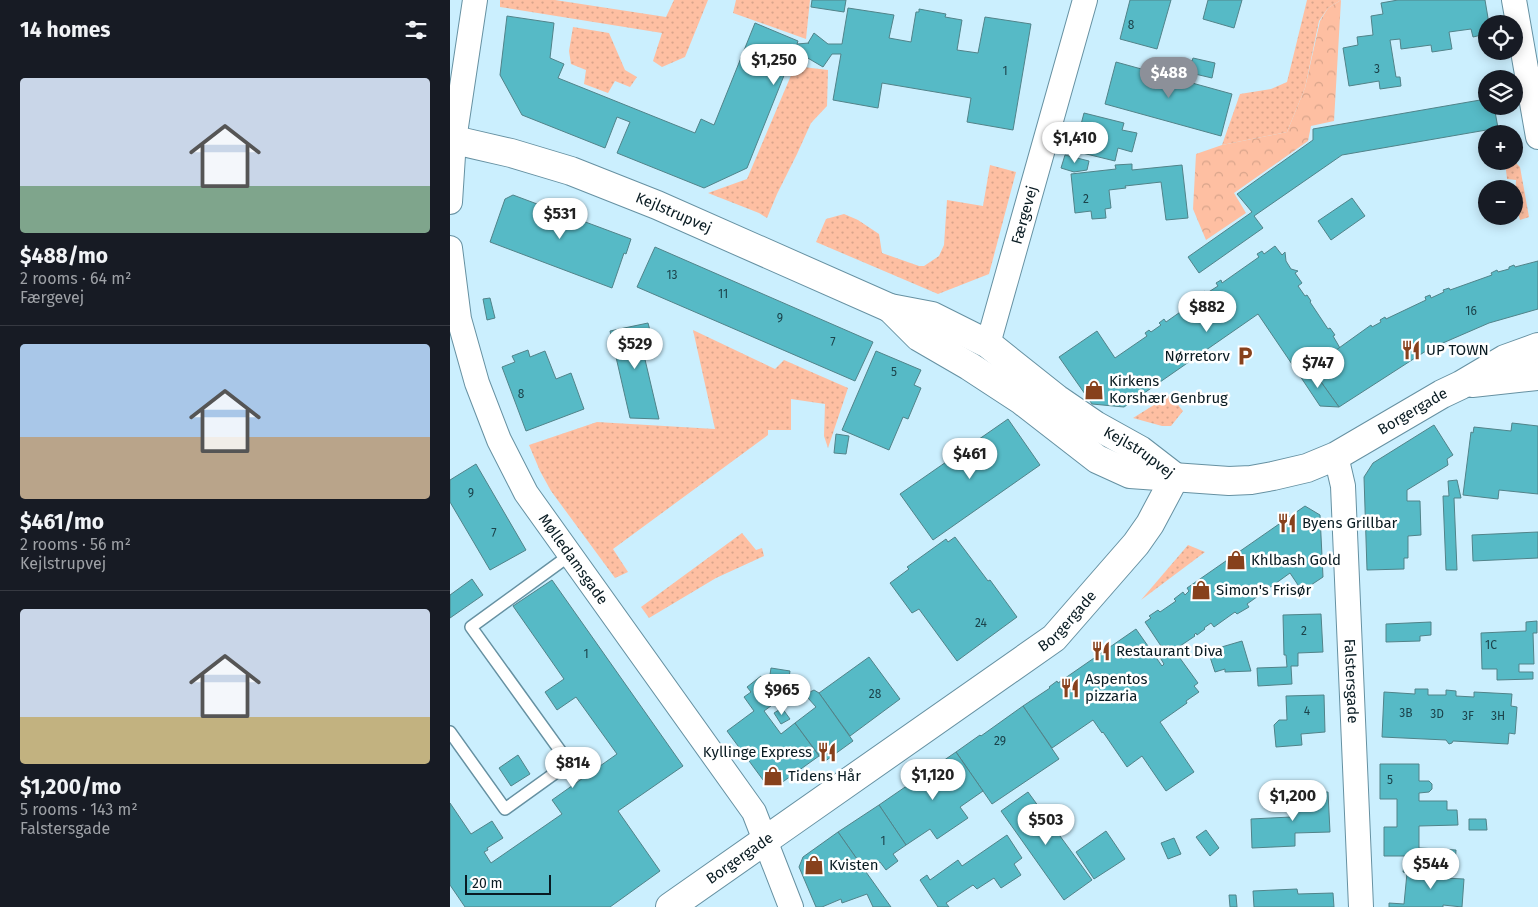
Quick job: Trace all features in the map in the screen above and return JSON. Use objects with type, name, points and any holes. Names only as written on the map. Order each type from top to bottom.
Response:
[{"type":"street","points":[[450,202],[452,140],[475,0]]},
{"type":"street","name":"Færgevej","points":[[988,344],[1085,0]]},
{"type":"street","points":[[1514,0],[1538,137]]},
{"type":"street","name":"Kejlstrupvej","points":[[452,140],[511,153],[571,171],[657,205],[890,308],[932,316],[988,344],[1057,398],[1095,425],[1140,450],[1175,477]]},
{"type":"street","name":"Mølledamsgade","points":[[450,248],[459,318],[477,383],[499,440],[526,493],[754,812],[792,907]]},
{"type":"street","name":"Kejlstrupvej","points":[[890,308],[919,336],[1021,400],[1097,459],[1130,474],[1175,477]]},
{"type":"street","name":"Borgergade","points":[[670,907],[1054,638],[1136,544],[1150,524],[1175,477],[1229,481],[1251,480],[1307,468],[1336,456],[1505,359],[1538,347]]},
{"type":"street","name":"Borgergade","points":[[1461,385],[1538,376]]},
{"type":"street","name":"Falstersgade","points":[[1336,456],[1343,486],[1361,907]]},
{"type":"lane","points":[[450,732],[505,809],[569,763],[471,627],[570,555]]},
{"type":"green space","points":[[500,0],[555,0],[666,17],[674,0],[708,0],[685,57],[662,67],[653,61],[662,33],[500,7]]},
{"type":"green space","points":[[736,0],[810,0],[806,39],[733,13]]},
{"type":"green space","points":[[1307,0],[1341,0],[1328,8],[1319,21],[1305,88],[1287,132],[1222,145],[1240,94],[1271,89],[1287,82]]},
{"type":"green space","points":[[1341,0],[1334,121],[1311,126],[1308,141],[1234,193],[1246,213],[1206,240],[1193,209],[1196,154],[1222,145],[1287,132],[1305,88],[1320,21],[1328,8]]},
{"type":"green space","points":[[573,27],[609,33],[625,70],[637,77],[630,87],[615,81],[608,93],[584,84],[586,70],[571,64],[569,51]]},
{"type":"green space","points":[[795,66],[828,70],[827,106],[811,123],[767,218],[708,193],[747,179]]},
{"type":"green space","points":[[990,165],[1016,172],[989,274],[938,294],[816,242],[826,219],[844,214],[858,220],[879,234],[882,253],[924,266],[939,256],[944,245],[947,200],[983,206]]},
{"type":"green space","points":[[1506,170],[1521,170],[1522,180],[1507,179]]},
{"type":"green space","points":[[1523,184],[1529,217],[1523,219]]},
{"type":"green space","points":[[693,330],[775,369],[784,360],[848,388],[828,448],[824,436],[825,404],[791,399],[791,430],[768,430],[768,435],[613,549],[628,572],[615,578],[551,491],[529,445],[597,422],[715,429]]},
{"type":"green space","points":[[1170,395],[1183,411],[1171,426],[1162,426],[1133,418]]},
{"type":"green space","points":[[742,533],[756,550],[762,548],[764,556],[716,578],[649,618],[641,607]]},
{"type":"green space","points":[[1188,545],[1205,552],[1141,600]]},
{"type":"building","points":[[812,0],[846,0],[844,12],[811,7]]},
{"type":"building","points":[[1130,0],[1171,0],[1157,49],[1120,39]]},
{"type":"building","points":[[1208,0],[1242,0],[1234,28],[1203,19]]},
{"type":"building","points":[[1398,0],[1485,0],[1488,15],[1478,15],[1478,36],[1473,37],[1471,29],[1449,32],[1452,49],[1432,52],[1431,45],[1401,49],[1400,39],[1390,40],[1396,77],[1400,77],[1401,86],[1380,89],[1379,81],[1349,86],[1343,48],[1358,45],[1357,37],[1373,35],[1371,16],[1383,14],[1381,3]]},
{"type":"building","points":[[848,8],[894,15],[889,38],[911,42],[916,12],[919,12],[919,9],[946,14],[945,17],[962,20],[957,50],[978,53],[985,17],[1031,24],[1013,130],[967,122],[971,98],[882,83],[878,108],[833,100],[841,54],[832,54],[823,67],[801,54],[793,53],[747,168],[704,188],[617,153],[630,122],[617,117],[605,148],[522,115],[500,75],[507,16],[554,23],[550,58],[564,64],[558,78],[695,133],[701,119],[714,125],[755,23],[798,41],[797,44],[809,43],[814,33],[828,44],[842,44]]},
{"type":"building","points":[[1193,58],[1215,63],[1212,78],[1178,70],[1181,59],[1192,61]]},
{"type":"building","points":[[1116,62],[1232,94],[1221,136],[1105,104]]},
{"type":"building","points":[[1478,100],[1478,115],[1496,115],[1497,125],[1478,125],[1478,131],[1342,155],[1254,216],[1263,228],[1199,273],[1188,257],[1252,212],[1237,194],[1313,140],[1313,129]]},
{"type":"building","points":[[1084,113],[1124,123],[1122,130],[1137,133],[1132,152],[1118,148],[1115,161],[1074,151]]},
{"type":"building","points":[[1065,155],[1089,161],[1087,170],[1074,172],[1061,168]]},
{"type":"building","points":[[1132,164],[1132,170],[1182,165],[1188,218],[1166,220],[1161,182],[1125,186],[1126,188],[1109,190],[1111,208],[1105,209],[1106,218],[1092,219],[1091,211],[1075,213],[1071,174],[1116,169],[1115,165]]},
{"type":"building","points":[[513,195],[631,239],[612,288],[490,242],[505,199]]},
{"type":"building","points":[[1352,198],[1365,216],[1331,240],[1318,221]]},
{"type":"building","points":[[1275,246],[1282,255],[1285,252],[1286,261],[1291,269],[1298,271],[1295,273],[1302,283],[1298,286],[1305,296],[1307,295],[1328,329],[1330,328],[1335,335],[1333,336],[1340,348],[1300,376],[1258,314],[1124,407],[1092,404],[1059,357],[1097,331],[1115,358],[1147,336],[1145,333],[1149,330],[1151,332],[1161,325],[1159,323],[1164,319],[1166,322],[1203,296],[1201,294],[1205,291],[1207,293],[1218,286],[1216,283],[1221,280],[1222,283],[1259,257],[1257,254],[1262,251],[1264,254]]},
{"type":"building","points":[[655,247],[873,342],[855,381],[637,287]]},
{"type":"building","points":[[1538,261],[1538,309],[1489,323],[1429,349],[1339,407],[1311,368],[1371,325],[1372,327],[1381,322],[1380,320],[1385,317],[1386,319],[1426,300],[1425,297],[1430,295],[1431,298],[1444,292],[1443,290],[1449,288],[1450,290],[1492,275],[1491,273],[1497,270],[1498,272],[1509,269],[1509,267],[1514,265],[1515,267]]},
{"type":"building","points":[[490,298],[495,318],[487,320],[483,299]]},
{"type":"building","points":[[648,323],[655,349],[643,351],[659,419],[630,418],[610,331]]},
{"type":"building","points":[[528,350],[530,357],[545,351],[556,379],[571,373],[584,409],[526,431],[502,367],[515,362],[512,356]]},
{"type":"building","points":[[876,351],[921,370],[914,385],[921,388],[908,419],[903,417],[889,450],[842,430]]},
{"type":"building","points":[[1311,368],[1339,407],[1320,406],[1300,376]]},
{"type":"building","points":[[1008,419],[1040,465],[933,540],[900,494]]},
{"type":"building","points":[[1512,423],[1538,426],[1538,494],[1499,490],[1498,499],[1463,495],[1471,432],[1473,433],[1474,427],[1511,431]]},
{"type":"building","points":[[1434,425],[1453,455],[1447,459],[1448,465],[1407,490],[1407,501],[1420,501],[1421,535],[1408,536],[1408,558],[1404,558],[1404,569],[1367,570],[1364,477],[1373,463]]},
{"type":"building","points":[[836,434],[849,436],[846,454],[834,453]]},
{"type":"building","points":[[476,464],[526,550],[490,570],[450,502],[450,480]]},
{"type":"building","points":[[1457,480],[1461,498],[1454,498],[1457,570],[1446,570],[1443,496],[1449,496],[1448,481]]},
{"type":"building","points":[[1305,506],[1320,515],[1323,577],[1302,591],[1290,573],[1247,604],[1249,607],[1237,614],[1235,612],[1214,627],[1211,623],[1174,650],[1198,683],[1194,686],[1199,692],[1160,722],[1194,772],[1166,791],[1142,756],[1127,767],[1093,720],[1052,748],[1023,706],[1057,681],[1058,683],[1136,629],[1162,666],[1164,664],[1159,656],[1165,652],[1145,622],[1151,618],[1149,616],[1158,610],[1160,612],[1176,601],[1174,599],[1183,592],[1185,595],[1189,591],[1187,588]]},
{"type":"building","points":[[1538,532],[1538,558],[1473,561],[1472,535]]},
{"type":"building","points":[[955,537],[1017,617],[957,661],[919,609],[912,613],[890,583],[909,569],[907,567],[946,539],[948,542]]},
{"type":"building","points":[[472,579],[483,595],[450,618],[450,595]]},
{"type":"building","points":[[552,580],[683,766],[618,811],[660,871],[610,907],[465,907],[450,885],[450,803],[471,834],[492,821],[503,838],[484,852],[491,863],[562,814],[552,800],[617,754],[576,697],[557,710],[545,692],[564,679],[513,606]]},
{"type":"building","points":[[1321,614],[1323,652],[1298,653],[1298,666],[1291,666],[1292,684],[1258,686],[1257,668],[1287,667],[1286,655],[1284,655],[1283,615]]},
{"type":"building","points":[[1537,621],[1537,633],[1533,633],[1534,664],[1519,664],[1519,672],[1533,672],[1533,679],[1497,680],[1497,669],[1482,669],[1481,633],[1526,631],[1526,622]]},
{"type":"building","points":[[1431,622],[1431,635],[1420,636],[1420,641],[1386,642],[1386,624]]},
{"type":"building","points":[[1242,641],[1251,671],[1225,672],[1225,669],[1215,672],[1208,651]]},
{"type":"building","points":[[869,657],[900,699],[850,736],[819,693]]},
{"type":"building","points":[[771,668],[790,671],[788,685],[769,681]]},
{"type":"building","points":[[761,676],[779,700],[764,711],[781,734],[795,723],[819,756],[777,786],[766,784],[727,731],[754,711],[744,697],[751,692],[747,687]]},
{"type":"building","points":[[1415,689],[1428,689],[1428,695],[1446,695],[1446,690],[1456,691],[1456,696],[1474,697],[1474,692],[1512,694],[1511,706],[1517,707],[1515,734],[1509,733],[1508,744],[1453,741],[1449,744],[1446,740],[1382,737],[1384,692],[1415,694]]},
{"type":"building","points":[[814,690],[819,693],[853,741],[824,762],[795,723],[816,707],[808,698],[810,692]]},
{"type":"building","points":[[1324,695],[1325,732],[1301,734],[1302,745],[1276,747],[1274,725],[1279,720],[1287,720],[1286,696]]},
{"type":"building","points":[[1023,706],[1059,759],[992,804],[956,752]]},
{"type":"building","points":[[782,708],[790,719],[781,724],[774,713]]},
{"type":"building","points":[[956,752],[983,791],[960,807],[968,818],[937,839],[930,829],[906,845],[879,805]]},
{"type":"building","points":[[518,755],[530,774],[511,786],[499,768]]},
{"type":"building","points":[[1380,764],[1419,764],[1419,781],[1429,781],[1432,784],[1432,789],[1429,792],[1419,793],[1419,801],[1447,801],[1447,810],[1457,810],[1458,825],[1419,826],[1419,848],[1456,850],[1455,865],[1418,863],[1419,856],[1384,856],[1384,827],[1397,827],[1397,799],[1380,799]]},
{"type":"building","points":[[1028,792],[1092,880],[1064,900],[1001,811]]},
{"type":"building","points":[[1328,792],[1330,832],[1295,833],[1295,846],[1252,848],[1251,819],[1291,817],[1291,794]]},
{"type":"building","points":[[879,805],[906,845],[893,854],[898,861],[886,870],[880,862],[866,872],[838,832]]},
{"type":"building","points":[[1469,819],[1486,819],[1487,830],[1469,830]]},
{"type":"building","points":[[1206,830],[1219,848],[1210,856],[1196,837]]},
{"type":"building","points":[[1106,831],[1125,859],[1094,879],[1076,852]]},
{"type":"building","points":[[838,832],[891,907],[873,907],[867,894],[842,903],[841,899],[822,907],[816,907],[799,867],[803,857]]},
{"type":"building","points":[[1007,835],[1022,858],[1014,864],[1021,875],[1001,888],[994,878],[977,889],[973,885],[946,903],[949,907],[938,907],[920,880],[927,875],[930,880],[958,860],[962,866]]},
{"type":"building","points":[[1174,838],[1181,854],[1168,859],[1161,843]]},
{"type":"building","points":[[1404,866],[1422,868],[1422,874],[1464,879],[1462,907],[1443,905],[1443,907],[1389,907],[1389,903],[1404,904],[1407,873],[1403,872]]},
{"type":"building","points":[[1297,889],[1298,894],[1333,893],[1334,907],[1254,907],[1253,891]]},
{"type":"building","points":[[1229,895],[1236,895],[1237,907],[1230,907]]},
{"type":"place","name":"UP TOWN","points":[[1411,350]]},
{"type":"place","name":"Nørretorv","points":[[1245,356]]},
{"type":"place","name":"Kirkens Korshær Genbrug","points":[[1094,390]]},
{"type":"place","name":"Byens Grillbar","points":[[1287,523]]},
{"type":"place","name":"Khlbash Gold","points":[[1236,560]]},
{"type":"place","name":"Simon's Frisør","points":[[1201,590]]},
{"type":"place","name":"Restaurant Diva","points":[[1101,651]]},
{"type":"place","name":"Aspentos pizzaria","points":[[1070,688]]},
{"type":"place","name":"Kyllinge Express","points":[[827,752]]},
{"type":"place","name":"Tidens Hår","points":[[773,776]]},
{"type":"place","name":"Kvisten","points":[[814,865]]}]
